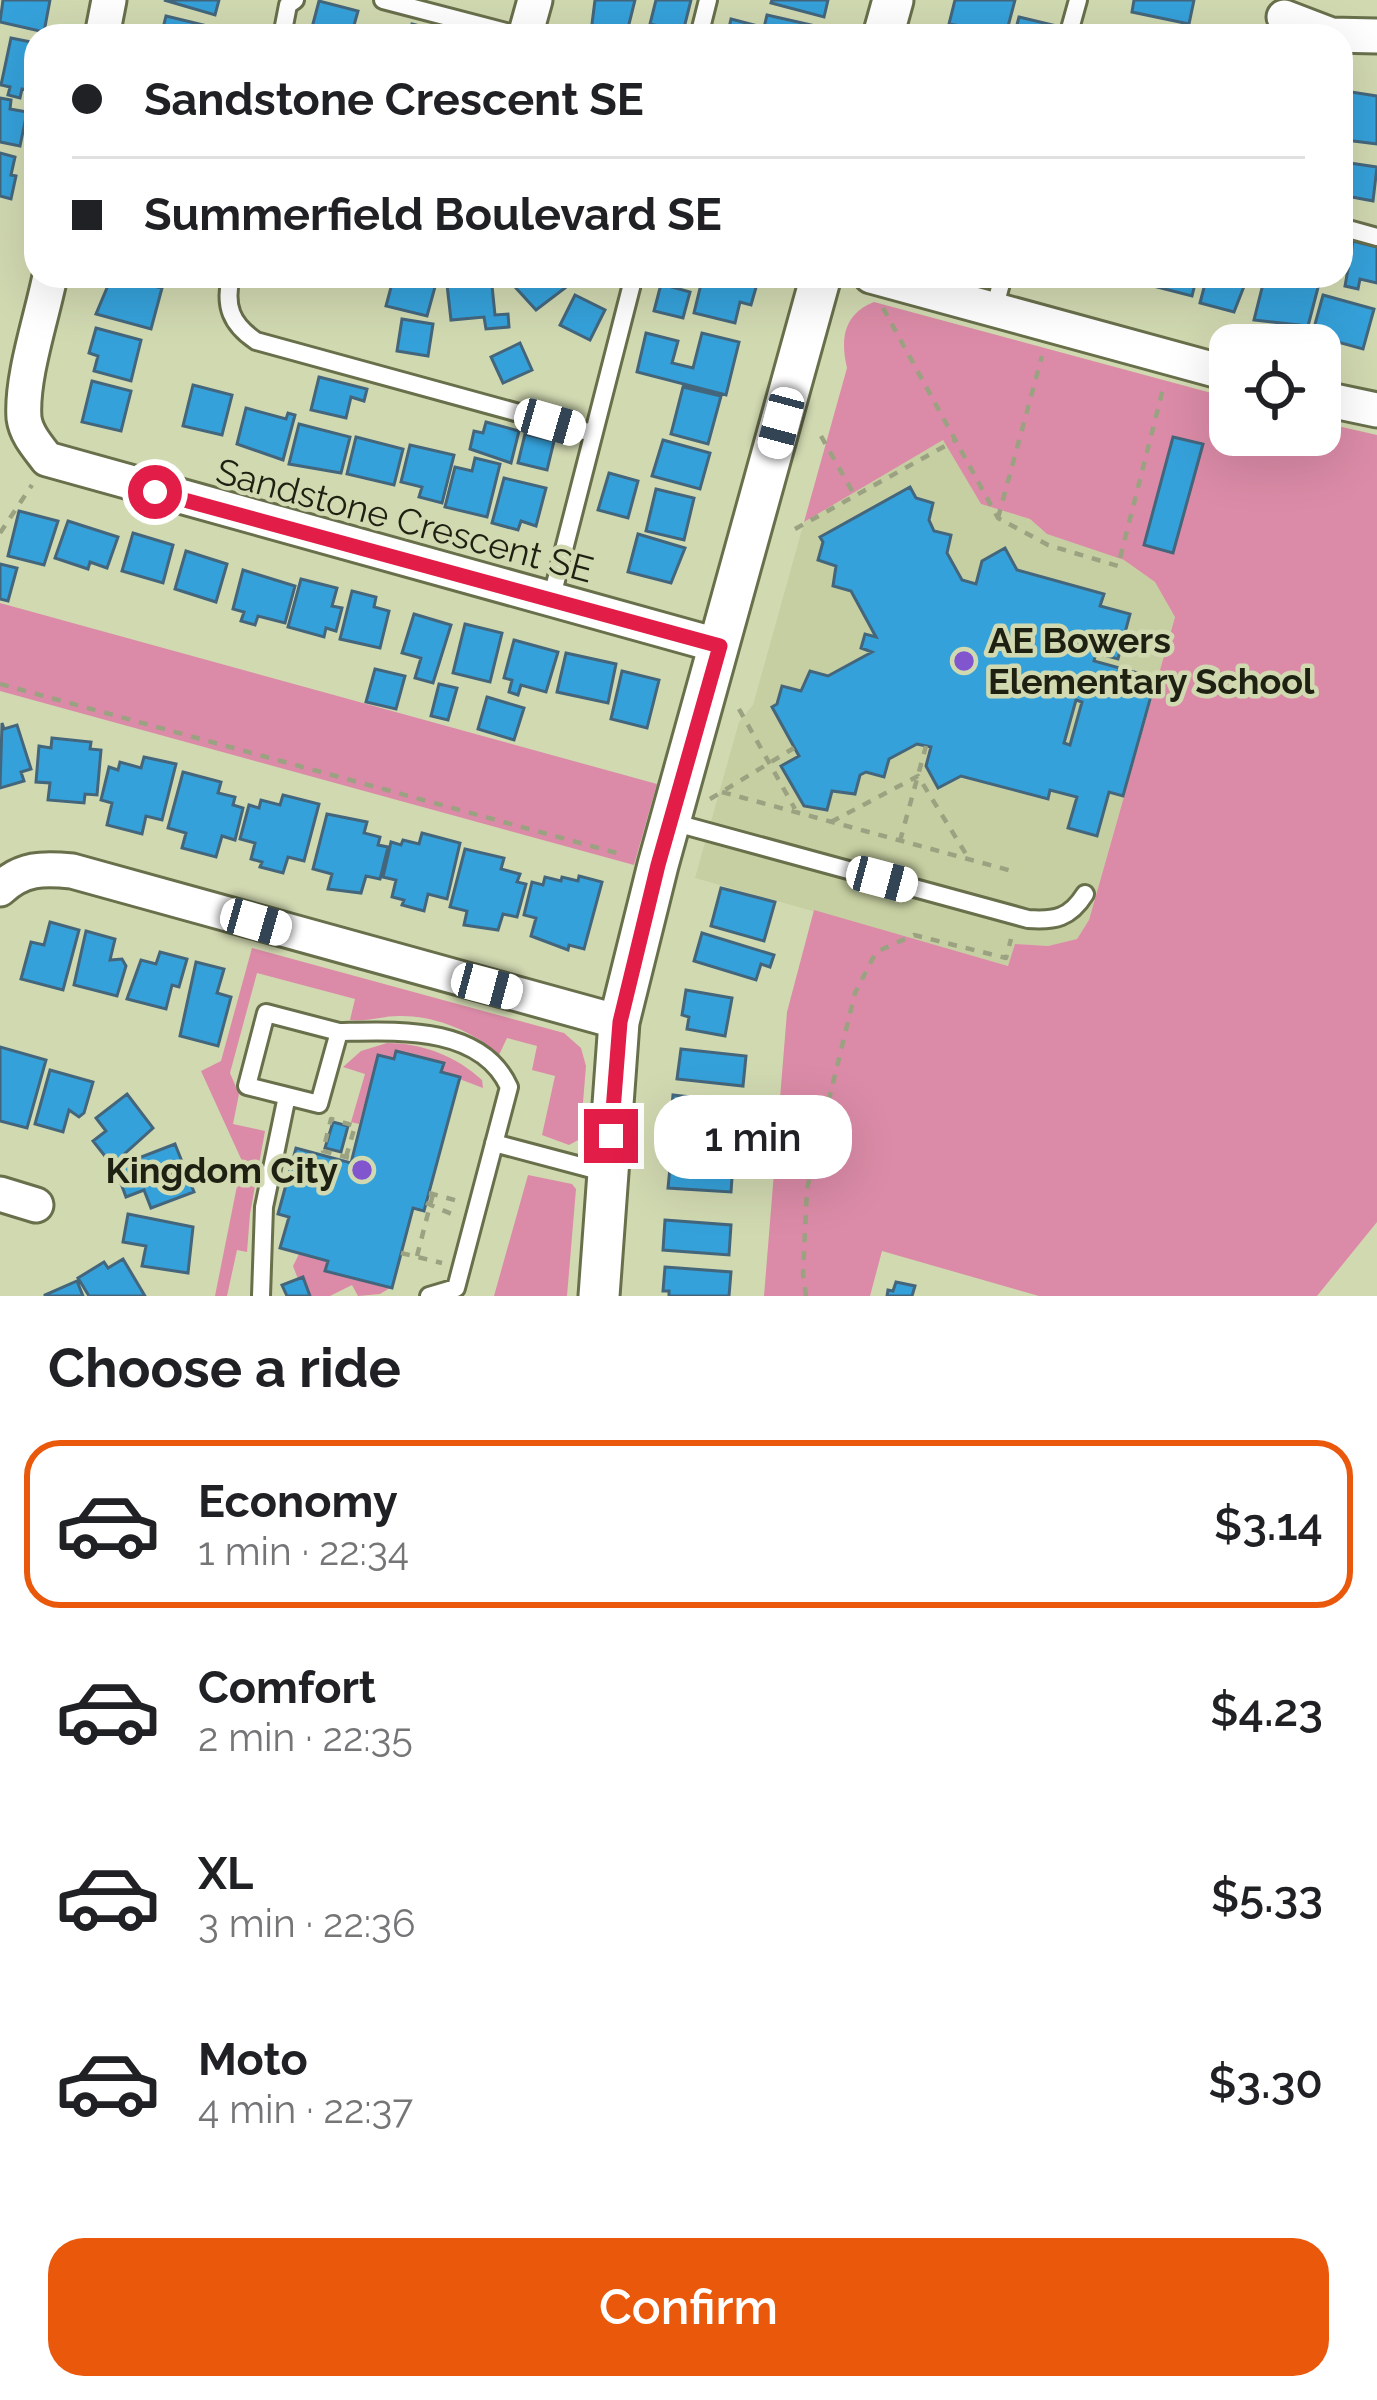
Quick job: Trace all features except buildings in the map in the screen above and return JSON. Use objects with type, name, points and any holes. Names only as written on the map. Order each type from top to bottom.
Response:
[{"type":"street","points":[[1284,17],[1302,24]]},
{"type":"street","points":[[47,288],[24,421],[47,459]]},
{"type":"street","points":[[598,1296],[620,1022],[658,865],[818,288]]},
{"type":"street","points":[[915,288],[1209,368]]},
{"type":"street","points":[[1341,402],[1377,410]]},
{"type":"street","name":"Sandstone Crescent SE","points":[[47,459],[720,646]]},
{"type":"street","points":[[0,889],[15,874],[45,868],[72,871],[620,1022]]},
{"type":"street","points":[[0,1194],[36,1205]]},
{"type":"lane","points":[[383,0],[476,24]]},
{"type":"lane","points":[[230,288],[228,308],[238,329],[256,341],[592,434]]},
{"type":"lane","points":[[551,600],[631,288]]},
{"type":"lane","points":[[994,310],[1000,288]]},
{"type":"lane","points":[[670,822],[1017,916],[1061,918],[1075,910],[1085,894]]},
{"type":"lane","points":[[339,1032],[319,1104],[247,1086],[266,1013],[339,1032],[411,1030],[454,1042],[501,1070],[509,1087],[456,1288],[429,1296]]},
{"type":"lane","points":[[261,1296],[264,1208],[287,1096]]},
{"type":"lane","points":[[494,1143],[608,1173]]},
{"type":"path","points":[[878,288],[884,315],[998,518],[1048,545],[1118,566],[1166,376]]},
{"type":"path","points":[[998,518],[1046,343]]},
{"type":"path","points":[[821,436],[855,496]]},
{"type":"path","points":[[795,529],[954,440]]},
{"type":"path","points":[[0,532],[47,459]]},
{"type":"path","points":[[0,684],[658,865]]},
{"type":"path","points":[[739,710],[796,812]]},
{"type":"path","points":[[900,841],[926,746]]},
{"type":"path","points":[[710,799],[794,748]]},
{"type":"path","points":[[831,822],[918,776]]},
{"type":"path","points":[[918,776],[969,860]]},
{"type":"path","points":[[722,792],[1012,871]]},
{"type":"path","points":[[806,1296],[807,1189],[855,993],[876,952],[914,935],[1006,958],[1017,916]]},
{"type":"path","points":[[332,1119],[355,1126],[349,1155],[323,1151],[332,1119]]},
{"type":"path","points":[[417,1256],[431,1193],[476,1213]]},
{"type":"path","points":[[428,1204],[476,1213]]},
{"type":"path","points":[[401,1253],[461,1268]]},
{"type":"shaded area","points":[[874,302],[1209,392],[1209,456],[1341,456],[1341,427],[1377,435],[1377,1222],[1317,1296],[1039,1296],[882,1251],[870,1296],[764,1296],[787,1012],[814,910],[1008,966],[1015,944],[1048,946],[1077,939],[1089,920],[1175,617],[1155,582],[1124,560],[1047,534],[1030,519],[981,504],[943,440],[804,522],[847,368],[847,328]]},
{"type":"shaded area","name":"AE Bowers Elementary School","points":[[943,440],[981,504],[1030,519],[1047,534],[1124,560],[1155,582],[1175,616],[1089,920],[1077,939],[1048,946],[1016,944],[1008,966],[695,878],[739,722],[753,705],[804,522]]},
{"type":"shaded area","points":[[0,603],[657,784],[634,865],[0,691]]},
{"type":"shaded area","points":[[252,948],[564,1033],[581,1048],[586,1066],[580,1139],[569,1145],[542,1135],[555,1076],[532,1070],[537,1046],[507,1038],[499,1055],[465,1032],[425,1018],[350,1020],[355,999],[257,973],[230,1073],[239,1094],[233,1124],[265,1131],[247,1252],[237,1250],[227,1296],[215,1296],[242,1161],[201,1071],[221,1061]]},
{"type":"shaded area","points":[[387,1043],[438,1052],[482,1080],[483,1088],[441,1072],[443,1063],[397,1051],[394,1059],[378,1055],[359,1124],[351,1122],[365,1074],[343,1067],[361,1051]]},
{"type":"shaded area","points":[[528,1175],[572,1184],[576,1189],[567,1296],[494,1296]]},
{"type":"shaded area","points":[[281,1249],[328,1261],[326,1271],[390,1288],[358,1296],[352,1285],[330,1296],[309,1296],[293,1266],[299,1254]]},
{"type":"place","name":"AE Bowers Elementary School","points":[[964,661]]},
{"type":"place","name":"Kingdom City","points":[[362,1170]]},
{"type":"route","points":[[155,492],[720,646],[658,865],[620,1022],[611,1136]]}]
